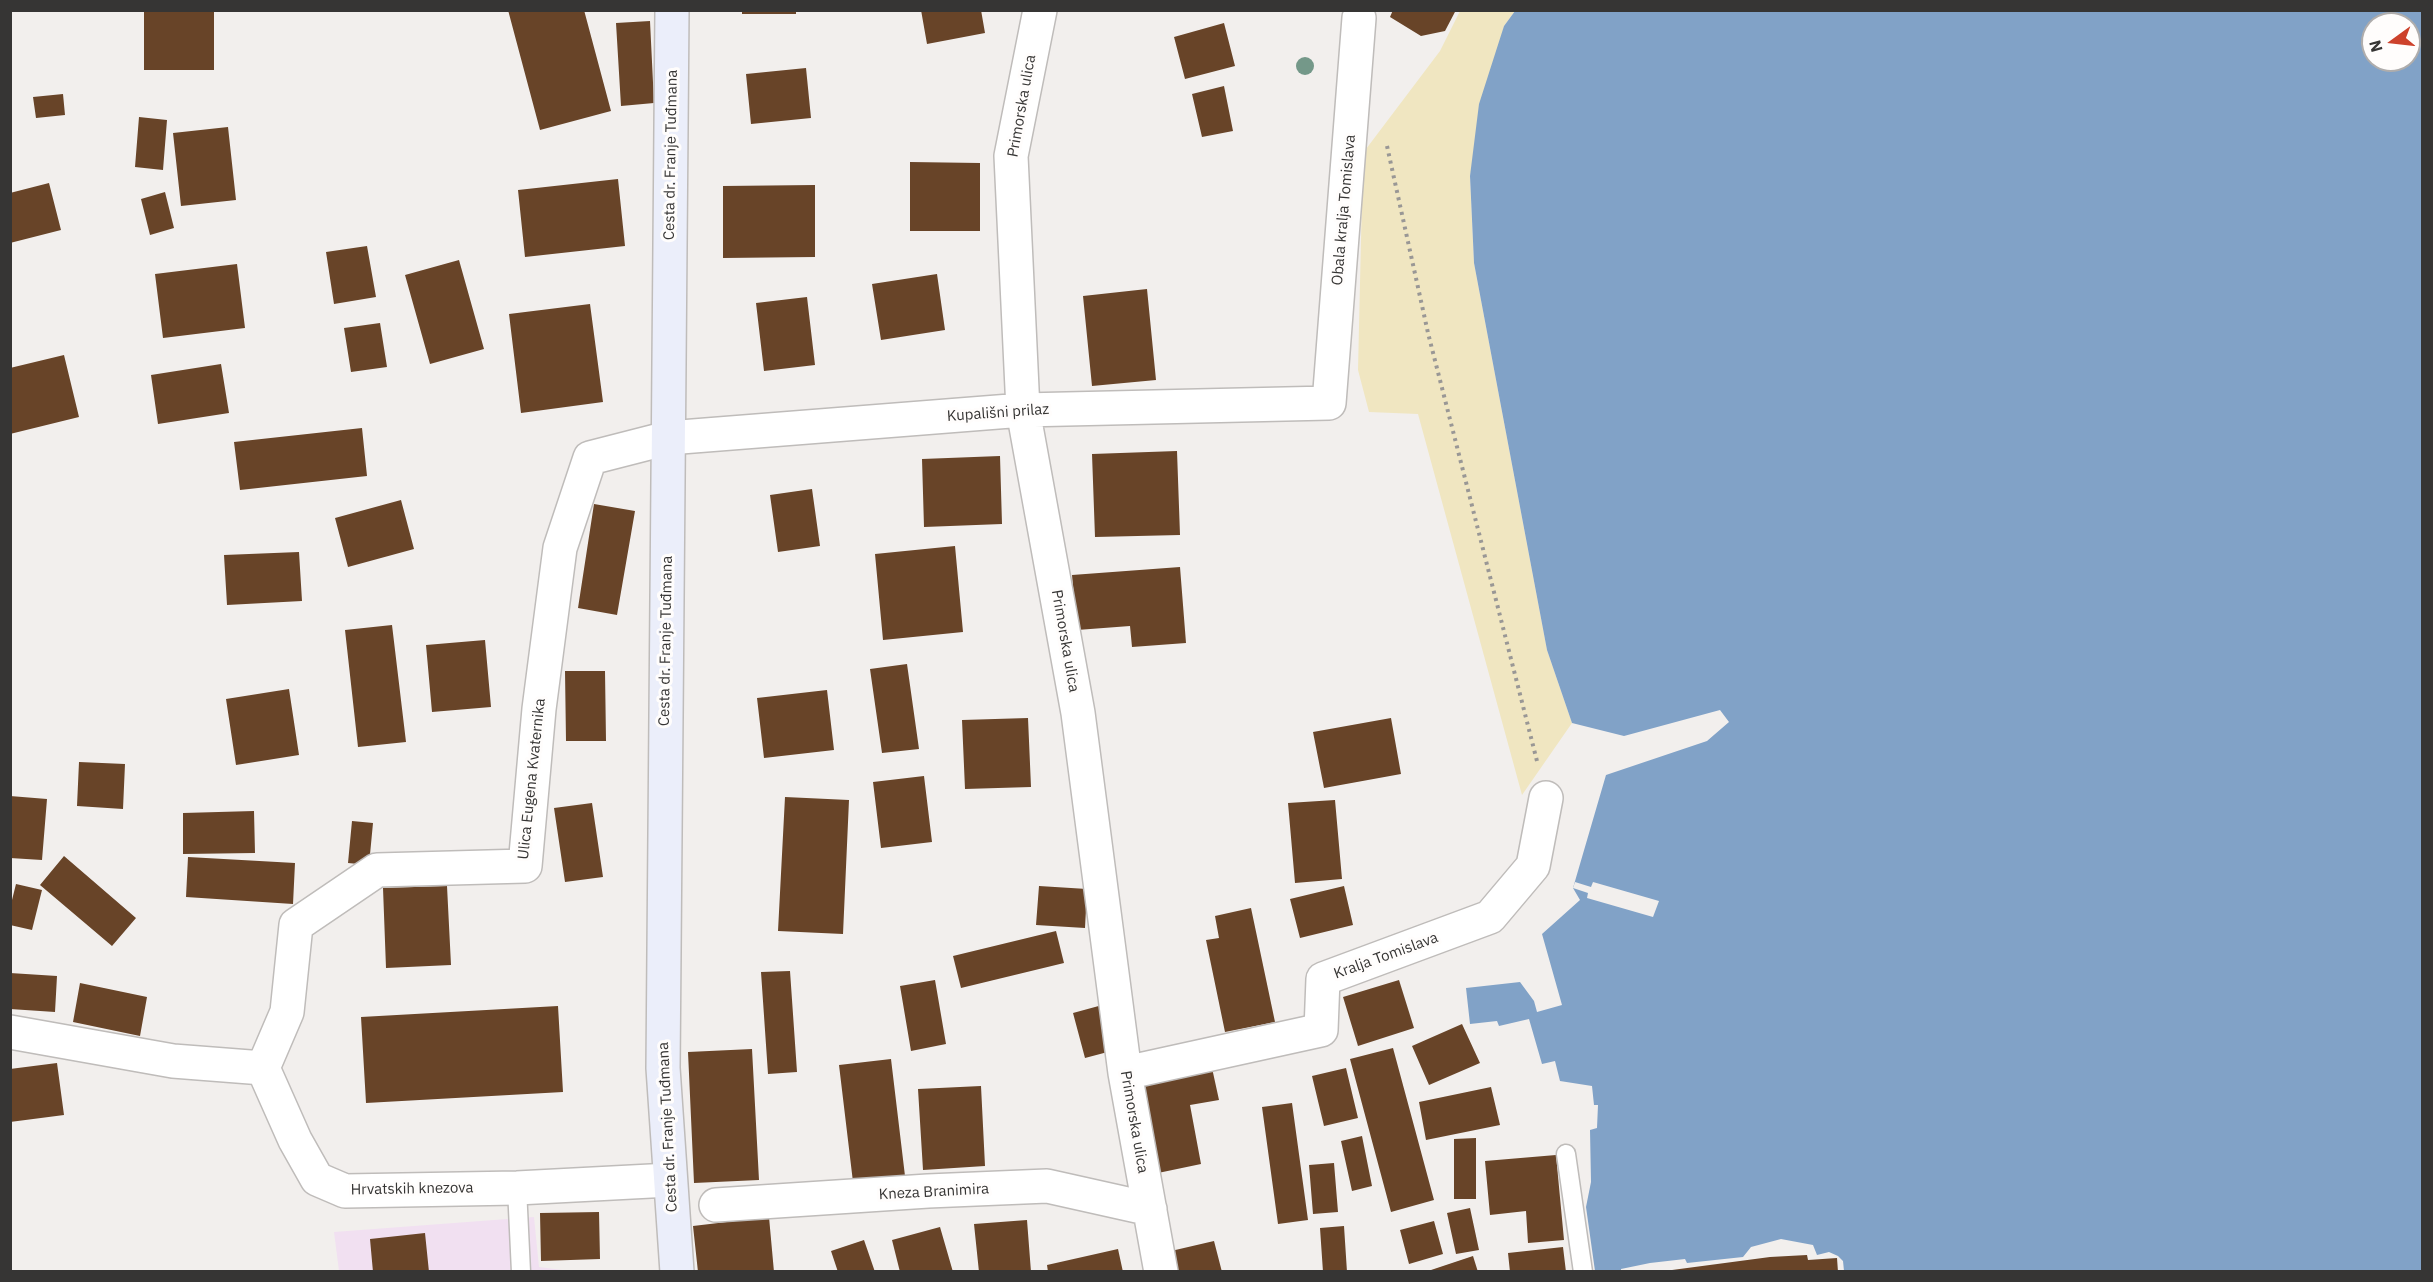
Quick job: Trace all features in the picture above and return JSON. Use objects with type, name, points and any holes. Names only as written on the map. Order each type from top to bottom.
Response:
[{"type":"main road","name":"Cesta dr. Franje Tuđmana","points":[[672,10],[663,1068],[677,1272]]},
{"type":"street","name":"Primorska ulica","points":[[1040,10],[1011,156],[1023,410],[1078,713],[1125,1073],[1161,1272]]},
{"type":"street","name":"Obala kralja Tomislava","points":[[1329,403],[1359,18]]},
{"type":"street","name":"Kupališni prilaz","points":[[668,438],[1023,410],[1329,403]]},
{"type":"street","name":"Ulica Eugena Kvaternika","points":[[263,1068],[287,1012],[296,925],[377,870],[525,866],[539,709],[560,548],[590,458],[668,438]]},
{"type":"street","name":"Kralja Tomislava","points":[[1125,1073],[1321,1030],[1323,979],[1490,917],[1533,866],[1546,798]]},
{"type":"street","points":[[10,1032],[173,1061],[263,1068]]},
{"type":"street","name":"Hrvatskih knezova","points":[[263,1068],[295,1140],[317,1179],[345,1191],[517,1188],[670,1180]]},
{"type":"street","name":"Kneza Branimira","points":[[716,1205],[1047,1186],[1150,1209]]},
{"type":"lane","points":[[1566,1154],[1583,1272]]},
{"type":"lane","points":[[517,1188],[521,1272]]},
{"type":"path","points":[[1385,135],[1428,333],[1546,798]]},
{"type":"shaded area","points":[[534,1217],[539,1267],[570,1271],[339,1271],[334,1232]]},
{"type":"sand","points":[[1460,11],[1515,11],[1504,26],[1470,176],[1474,263],[1547,650],[1572,723],[1522,795],[1418,414],[1369,412],[1358,370],[1363,153],[1440,51]]},
{"type":"water","points":[[1515,11],[2422,11],[2422,1271],[1844,1271],[1843,1261],[1838,1256],[1829,1252],[1817,1255],[1813,1245],[1781,1239],[1751,1247],[1743,1257],[1687,1263],[1685,1259],[1650,1263],[1621,1269],[1621,1271],[1595,1271],[1586,1207],[1591,1182],[1590,1130],[1597,1128],[1598,1105],[1594,1105],[1592,1086],[1560,1081],[1555,1061],[1542,1064],[1529,1019],[1499,1026],[1497,1021],[1470,1024],[1466,988],[1520,982],[1534,1001],[1537,1012],[1562,1005],[1542,934],[1580,900],[1573,888],[1606,775],[1707,741],[1729,722],[1720,710],[1624,736],[1572,723],[1547,650],[1474,263],[1470,176],[1479,104],[1504,26]]},
{"type":"pier","points":[[1575,882],[1591,887],[1593,882],[1659,901],[1653,917],[1587,898],[1588,893],[1573,888]]},
{"type":"building","points":[[144,10],[214,10],[214,70],[144,70]]},
{"type":"building","points":[[508,10],[584,10],[611,111],[540,130]]},
{"type":"building","points":[[742,10],[796,10],[796,14],[742,14]]},
{"type":"building","points":[[921,10],[981,10],[985,33],[927,44]]},
{"type":"building","points":[[1393,10],[1456,10],[1445,31],[1421,36],[1390,17]]},
{"type":"building","points":[[650,21],[654,103],[621,106],[616,23]]},
{"type":"building","points":[[1224,23],[1235,66],[1185,79],[1174,37]]},
{"type":"building","points":[[806,68],[811,118],[751,124],[746,74]]},
{"type":"building","points":[[1224,86],[1233,131],[1202,137],[1192,94]]},
{"type":"building","points":[[63,94],[65,115],[36,118],[33,97]]},
{"type":"building","points":[[139,117],[167,120],[163,170],[135,167]]},
{"type":"building","points":[[228,127],[236,200],[181,206],[173,133]]},
{"type":"building","points":[[910,162],[980,163],[980,231],[910,231]]},
{"type":"building","points":[[618,179],[625,246],[525,257],[518,190]]},
{"type":"building","points":[[49,183],[61,230],[10,243],[10,193]]},
{"type":"building","points":[[815,185],[815,257],[723,258],[723,186]]},
{"type":"building","points":[[165,192],[174,228],[150,235],[141,199]]},
{"type":"building","points":[[367,246],[376,297],[334,304],[326,252]]},
{"type":"building","points":[[459,260],[484,349],[430,364],[405,275]]},
{"type":"building","points":[[237,264],[245,328],[163,338],[155,274]]},
{"type":"building","points":[[937,274],[945,330],[881,340],[872,284]]},
{"type":"building","points":[[1147,289],[1156,380],[1092,386],[1083,296]]},
{"type":"building","points":[[807,297],[815,365],[764,371],[756,303]]},
{"type":"building","points":[[590,304],[603,402],[521,413],[509,314]]},
{"type":"building","points":[[380,323],[387,367],[351,372],[344,328]]},
{"type":"building","points":[[64,355],[79,417],[10,434],[10,368]]},
{"type":"building","points":[[221,364],[229,413],[158,424],[151,375]]},
{"type":"building","points":[[362,428],[367,476],[240,490],[234,442]]},
{"type":"building","points":[[1177,451],[1180,535],[1095,537],[1092,454]]},
{"type":"building","points":[[1000,456],[1002,524],[924,527],[922,459]]},
{"type":"building","points":[[812,489],[820,546],[778,552],[770,495]]},
{"type":"building","points":[[401,500],[414,549],[348,567],[335,518]]},
{"type":"building","points":[[594,504],[635,511],[617,615],[578,608]]},
{"type":"building","points":[[955,546],[963,632],[883,640],[875,554]]},
{"type":"building","points":[[299,552],[302,601],[227,605],[224,555]]},
{"type":"building","points":[[1180,567],[1186,643],[1132,647],[1130,626],[1077,630],[1072,575]]},
{"type":"building","points":[[392,625],[406,742],[358,747],[345,630]]},
{"type":"building","points":[[485,640],[491,707],[432,712],[426,645]]},
{"type":"building","points":[[907,664],[919,749],[882,753],[870,669]]},
{"type":"building","points":[[565,671],[605,671],[606,741],[566,741]]},
{"type":"building","points":[[289,689],[299,755],[236,765],[226,699]]},
{"type":"building","points":[[827,690],[834,750],[764,758],[757,698]]},
{"type":"building","points":[[1028,718],[1031,787],[965,789],[962,720]]},
{"type":"building","points":[[1391,718],[1401,774],[1324,788],[1313,732]]},
{"type":"building","points":[[79,762],[125,764],[123,809],[77,806]]},
{"type":"building","points":[[924,776],[932,842],[881,848],[873,782]]},
{"type":"building","points":[[10,796],[47,799],[42,860],[10,858]]},
{"type":"building","points":[[785,797],[849,800],[843,934],[778,931]]},
{"type":"building","points":[[1335,800],[1342,879],[1295,883],[1288,803]]},
{"type":"building","points":[[592,803],[603,877],[565,882],[554,808]]},
{"type":"building","points":[[254,811],[255,853],[183,854],[183,813]]},
{"type":"building","points":[[352,821],[373,823],[369,865],[348,863]]},
{"type":"building","points":[[64,856],[136,918],[112,946],[40,885]]},
{"type":"building","points":[[188,857],[295,863],[293,904],[186,897]]},
{"type":"building","points":[[16,884],[42,890],[32,930],[10,925],[10,908]]},
{"type":"building","points":[[447,886],[451,965],[386,968],[383,888]]},
{"type":"building","points":[[1039,886],[1087,889],[1085,928],[1036,925]]},
{"type":"building","points":[[1344,886],[1353,925],[1300,938],[1290,899]]},
{"type":"building","points":[[1251,908],[1275,1022],[1225,1032],[1206,940],[1219,938],[1215,916]]},
{"type":"building","points":[[1056,931],[1064,963],[961,988],[953,956]]},
{"type":"building","points":[[790,971],[797,1072],[768,1074],[761,972]]},
{"type":"building","points":[[10,973],[57,976],[55,1012],[10,1009]]},
{"type":"building","points":[[935,980],[946,1044],[911,1051],[900,986]]},
{"type":"building","points":[[1399,980],[1414,1028],[1358,1046],[1343,997]]},
{"type":"building","points":[[80,983],[147,997],[140,1036],[73,1022]]},
{"type":"building","points":[[1106,1004],[1119,1049],[1085,1058],[1073,1013]]},
{"type":"building","points":[[558,1006],[563,1092],[366,1103],[361,1017]]},
{"type":"building","points":[[1462,1024],[1480,1063],[1429,1085],[1412,1046]]},
{"type":"building","points":[[1393,1048],[1434,1200],[1391,1212],[1350,1059]]},
{"type":"building","points":[[752,1049],[759,1180],[694,1183],[688,1052]]},
{"type":"building","points":[[891,1059],[905,1176],[853,1182],[839,1065]]},
{"type":"building","points":[[57,1063],[64,1115],[10,1122],[10,1069]]},
{"type":"building","points":[[1212,1068],[1219,1100],[1190,1105],[1201,1164],[1158,1173],[1140,1082]]},
{"type":"building","points":[[1346,1068],[1358,1118],[1324,1126],[1312,1076]]},
{"type":"building","points":[[981,1086],[985,1166],[923,1170],[918,1089]]},
{"type":"building","points":[[1491,1087],[1500,1125],[1426,1140],[1419,1102]]},
{"type":"building","points":[[1292,1103],[1308,1220],[1278,1224],[1262,1107]]},
{"type":"building","points":[[1362,1136],[1372,1186],[1352,1191],[1341,1141]]},
{"type":"building","points":[[1476,1138],[1476,1199],[1454,1199],[1454,1139]]},
{"type":"building","points":[[1556,1155],[1564,1240],[1528,1243],[1526,1211],[1490,1215],[1485,1161]]},
{"type":"building","points":[[1334,1163],[1338,1212],[1313,1214],[1309,1165]]},
{"type":"building","points":[[1470,1208],[1479,1250],[1456,1254],[1447,1213]]},
{"type":"building","points":[[599,1212],[600,1259],[541,1261],[540,1213]]},
{"type":"building","points":[[769,1217],[774,1272],[698,1272],[693,1226]]},
{"type":"building","points":[[1027,1220],[1031,1272],[979,1272],[974,1224]]},
{"type":"building","points":[[1434,1221],[1443,1254],[1409,1264],[1400,1230]]},
{"type":"building","points":[[1344,1226],[1347,1272],[1323,1272],[1320,1228]]},
{"type":"building","points":[[940,1227],[953,1272],[900,1272],[892,1240]]},
{"type":"building","points":[[425,1233],[429,1272],[373,1272],[370,1239]]},
{"type":"building","points":[[864,1240],[875,1272],[838,1272],[831,1251]]},
{"type":"building","points":[[1214,1241],[1222,1272],[1176,1272],[1171,1251]]},
{"type":"building","points":[[1563,1247],[1566,1272],[1510,1272],[1508,1253]]},
{"type":"building","points":[[1118,1249],[1123,1272],[1048,1272],[1047,1265]]},
{"type":"building","points":[[1807,1255],[1808,1260],[1837,1258],[1838,1272],[1657,1272],[1770,1257]]},
{"type":"building","points":[[1473,1256],[1478,1272],[1428,1272],[1428,1271]]}]
